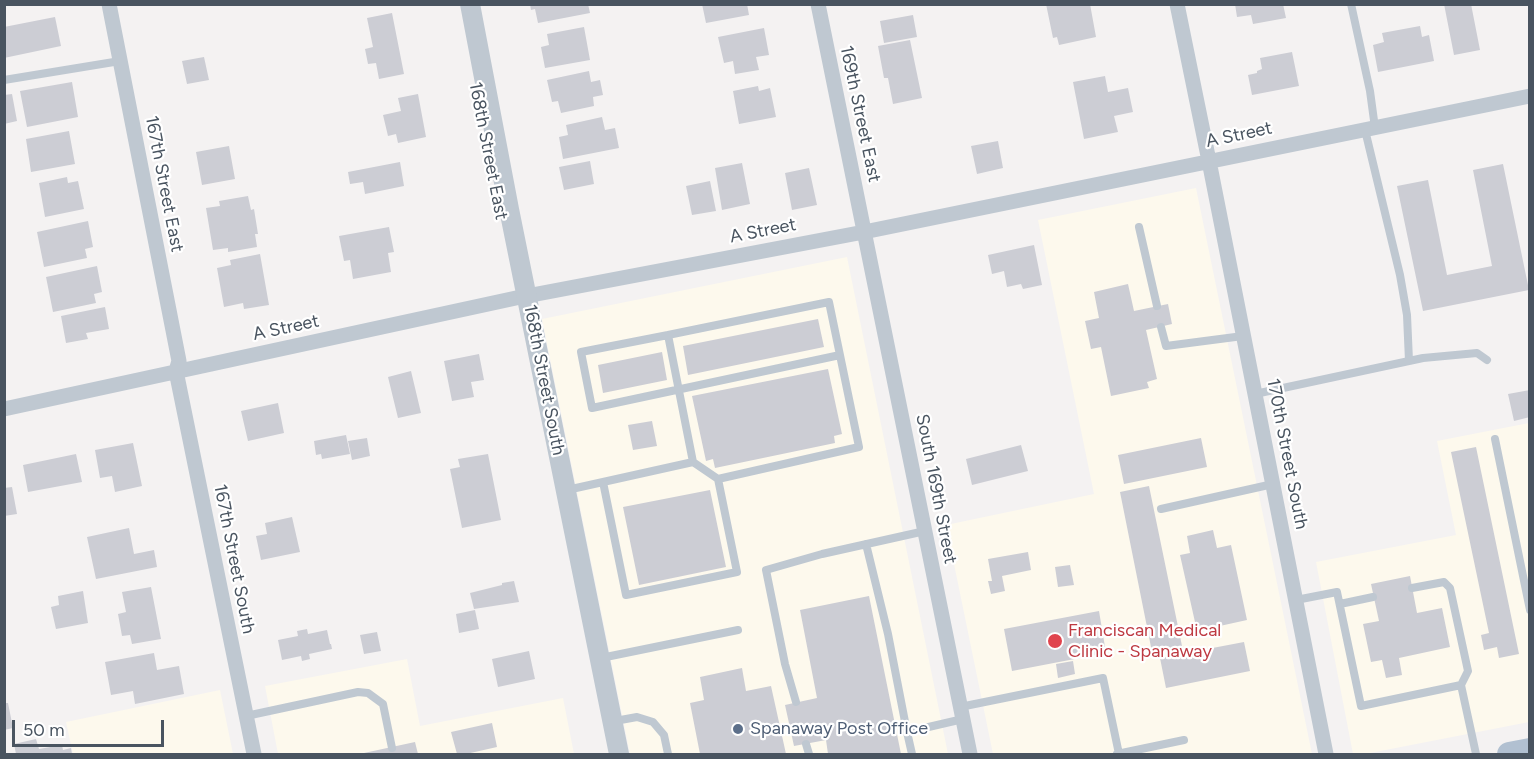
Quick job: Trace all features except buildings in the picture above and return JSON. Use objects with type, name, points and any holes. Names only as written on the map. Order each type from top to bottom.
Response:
[{"type":"main road","points":[[1509,754],[1530,750]]},
{"type":"street","name":"167th Street East","points":[[109,4],[179,361],[176,371]]},
{"type":"street","name":"168th Street East","points":[[459,4],[522,297]]},
{"type":"street","name":"168th Street South","points":[[470,4],[607,754]]},
{"type":"street","name":"169th Street East","points":[[818,4],[864,232]]},
{"type":"street","name":"170th Street South","points":[[1177,4],[1326,754]]},
{"type":"street","name":"A Street","points":[[4,409],[522,297],[864,232],[1530,96]]},
{"type":"street","name":"South 169th Street","points":[[864,232],[970,754]]},
{"type":"street","name":"168th Street South","points":[[522,297],[566,491],[620,754]]},
{"type":"street","name":"167th Street South","points":[[176,371],[254,754]]},
{"type":"lane","points":[[1351,4],[1370,91],[1370,129],[1407,315],[1409,361]]},
{"type":"lane","points":[[4,80],[120,61]]},
{"type":"lane","points":[[1139,227],[1157,306]]},
{"type":"lane","points":[[718,479],[859,447],[840,355],[829,302],[581,352],[592,408],[840,355]]},
{"type":"lane","points":[[1161,327],[1166,346],[1243,336]]},
{"type":"lane","points":[[603,482],[626,595],[737,572],[718,479],[693,462],[668,335]]},
{"type":"lane","points":[[1255,394],[1409,361],[1456,354],[1477,353],[1487,360]]},
{"type":"lane","points":[[1495,439],[1530,610]]},
{"type":"lane","points":[[566,491],[693,462]]},
{"type":"lane","points":[[1161,509],[1273,483]]},
{"type":"lane","points":[[796,702],[785,664],[766,570],[822,554],[925,531]]},
{"type":"lane","points":[[866,544],[888,634],[912,754]]},
{"type":"lane","points":[[1412,588],[1444,582],[1450,588],[1468,671],[1461,685],[1476,754]]},
{"type":"lane","points":[[1296,600],[1337,592],[1361,706],[1461,685]]},
{"type":"lane","points":[[1340,604],[1373,597]]},
{"type":"lane","points":[[600,658],[738,630]]},
{"type":"lane","points":[[907,732],[962,713],[1103,678],[1118,754],[1184,740]]},
{"type":"lane","points":[[246,716],[358,692],[368,693],[383,704],[392,748]]},
{"type":"lane","points":[[612,722],[637,717],[653,722],[664,735],[668,754]]},
{"type":"lane","points":[[806,744],[809,754]]},
{"type":"shaded area","points":[[1196,188],[1312,754],[993,754],[946,525],[1094,494],[1038,220]]},
{"type":"shaded area","points":[[847,257],[948,754],[630,754],[542,319]]},
{"type":"shaded area","points":[[1529,423],[1529,722],[1365,754],[1353,754],[1316,562],[1456,535],[1437,441]]},
{"type":"shaded area","points":[[407,659],[420,726],[563,698],[574,754],[278,754],[265,686]]},
{"type":"shaded area","points":[[220,690],[233,754],[73,754],[66,722]]},
{"type":"place","name":"Franciscan Medical Clinic - Spanaway","points":[[1055,641]]},
{"type":"place","name":"Spanaway Post Office","points":[[738,729]]}]
